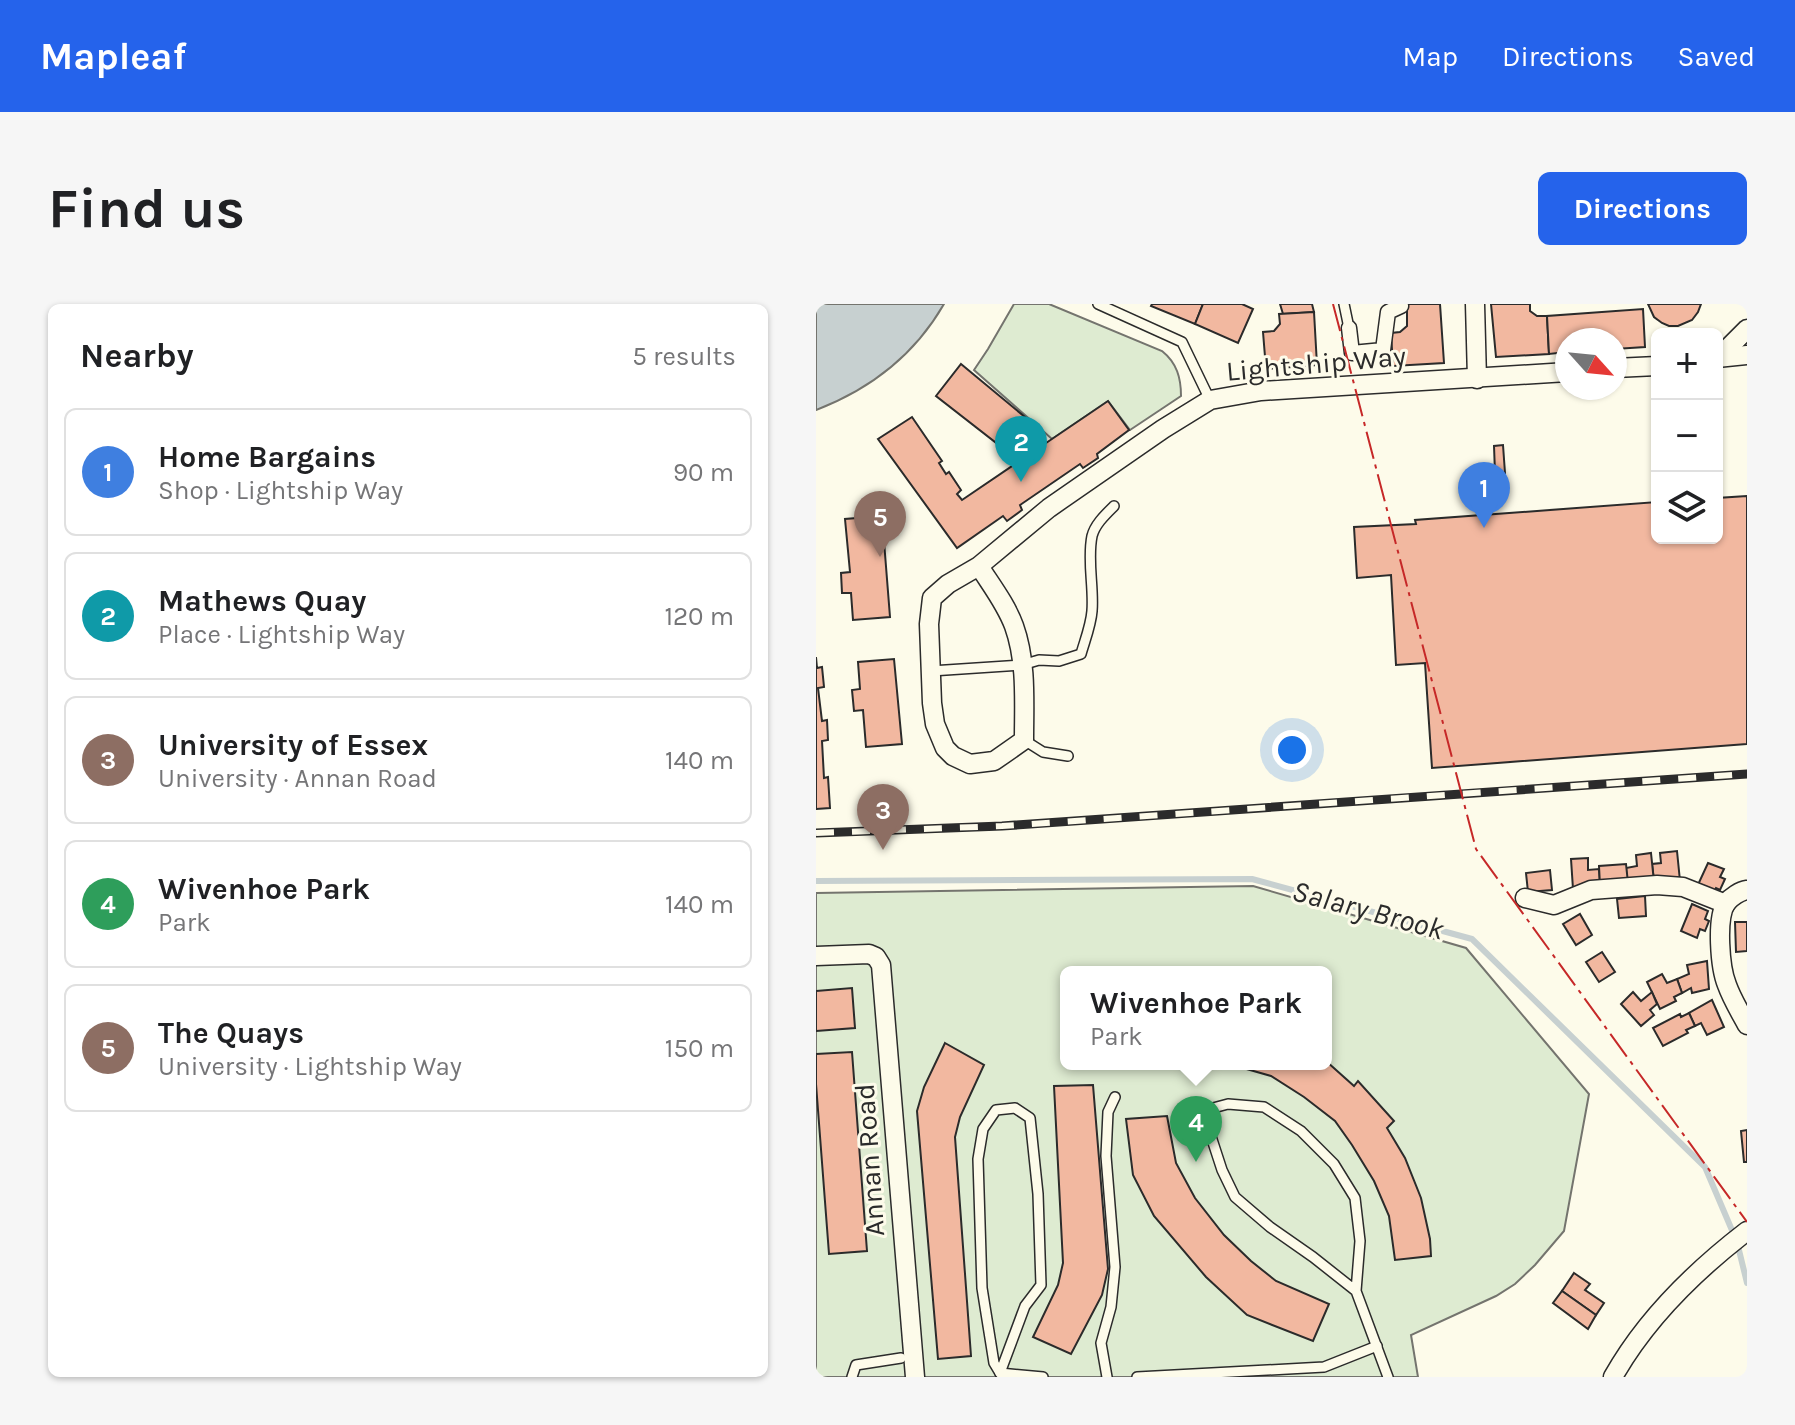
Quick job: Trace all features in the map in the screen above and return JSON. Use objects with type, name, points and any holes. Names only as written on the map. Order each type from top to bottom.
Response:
[{"type":"street","points":[[1349,328],[1352,353],[1383,350],[1388,312],[1400,304]]},
{"type":"street","points":[[1475,304],[1477,379]]},
{"type":"street","points":[[1723,353],[1747,329]]},
{"type":"street","points":[[1723,357],[1747,355]]},
{"type":"street","points":[[1627,367],[1651,366]]},
{"type":"street","name":"Lightship Way","points":[[1024,740],[994,761],[970,764],[953,756],[945,748],[935,724],[929,624],[932,598],[948,584],[979,566],[1049,508],[1163,429],[1210,400],[1261,391],[1555,373]]},
{"type":"street","points":[[979,566],[1014,627],[1022,665],[1024,740]]},
{"type":"street","points":[[1525,898],[1554,905],[1591,890],[1657,885],[1683,887],[1726,904]]},
{"type":"street","points":[[1747,890],[1742,890],[1726,904],[1720,927],[1725,983],[1747,1025]]},
{"type":"street","points":[[1554,905],[1559,925]]},
{"type":"street","name":"Annan Road","points":[[816,956],[869,954],[876,957],[883,973],[915,1377]]},
{"type":"street","points":[[1613,1377],[1645,1331],[1678,1292],[1746,1232]]},
{"type":"lane","points":[[1098,304],[1126,309],[1182,342],[1210,400]]},
{"type":"lane","points":[[1344,304],[1349,328]]},
{"type":"lane","points":[[931,671],[1022,665],[1039,660],[1059,661],[1081,654],[1091,616],[1092,533],[1114,506]]},
{"type":"lane","points":[[1024,740],[1043,752],[1068,756]]},
{"type":"lane","points":[[1107,1377],[1101,1343],[1111,1307],[1115,1267],[1106,1156],[1108,1112],[1115,1097]]},
{"type":"lane","points":[[1356,1291],[1235,1197],[1222,1170],[1205,1118],[1213,1108],[1228,1104],[1264,1107],[1301,1131],[1334,1164],[1355,1198],[1360,1241],[1356,1291],[1388,1377]]},
{"type":"lane","points":[[1015,1108],[1030,1118],[1038,1194],[1041,1285],[1025,1306],[1000,1373],[994,1363],[982,1288],[978,1159],[983,1129],[996,1110],[1015,1108]]},
{"type":"lane","points":[[1137,1377],[1324,1367],[1377,1346]]},
{"type":"lane","points":[[852,1377],[856,1365],[901,1358]]},
{"type":"lane","points":[[1000,1373],[1043,1377]]},
{"type":"green space","points":[[1014,304],[1049,304],[1162,351],[1177,371],[1181,396],[1130,430],[1108,401],[1052,439],[974,370]]},
{"type":"green space","points":[[1253,886],[1466,948],[1589,1094],[1564,1231],[1515,1284],[1496,1296],[1411,1335],[1418,1377],[816,1377],[816,893]]},
{"type":"shaded area","points":[[816,304],[944,304],[919,340],[889,369],[855,392],[816,410]]},
{"type":"building","points":[[1152,304],[1203,304],[1195,324]]},
{"type":"building","points":[[1203,304],[1242,304],[1253,309],[1238,343],[1195,324]]},
{"type":"building","points":[[1280,304],[1312,304],[1314,312],[1283,314]]},
{"type":"building","points":[[1407,304],[1440,304],[1444,363],[1393,366],[1391,333],[1400,332],[1407,326]]},
{"type":"building","points":[[1491,304],[1530,304],[1530,311],[1537,316],[1547,316],[1549,354],[1496,357]]},
{"type":"building","points":[[1648,304],[1701,304],[1692,320],[1669,326],[1654,317]]},
{"type":"building","points":[[1643,309],[1645,347],[1627,348],[1627,328],[1555,328],[1555,353],[1549,354],[1547,316]]},
{"type":"building","points":[[1314,312],[1317,365],[1266,369],[1263,332],[1274,331],[1280,324],[1279,314]]},
{"type":"building","points":[[961,364],[1037,427],[1013,456],[936,396]]},
{"type":"building","points":[[1108,401],[1129,430],[1097,454],[1098,458],[1083,468],[1080,464],[1020,505],[1022,510],[1007,521],[1003,516],[957,548],[878,439],[912,417],[942,461],[939,463],[946,474],[949,472],[961,490],[957,494],[962,500]]},
{"type":"building","points":[[1503,445],[1505,473],[1495,473],[1494,446]]},
{"type":"building","points":[[1747,496],[1747,744],[1432,768],[1425,663],[1396,665],[1391,575],[1357,578],[1354,527],[1651,502],[1651,544],[1723,544],[1723,498]]},
{"type":"building","points":[[882,516],[890,617],[853,620],[851,593],[842,593],[841,573],[850,572],[845,519]]},
{"type":"building","points":[[816,657],[817,668],[822,667],[824,687],[818,688],[822,721],[827,720],[828,740],[822,741],[824,778],[828,777],[830,808],[816,809]]},
{"type":"building","points":[[894,659],[902,744],[866,747],[863,710],[854,711],[852,690],[860,689],[858,662]]},
{"type":"building","points":[[1677,851],[1680,881],[1654,880],[1652,864],[1661,863],[1660,853]]},
{"type":"building","points":[[1651,853],[1654,882],[1627,882],[1626,868],[1637,866],[1636,855]]},
{"type":"building","points":[[1588,858],[1588,870],[1599,869],[1600,883],[1573,889],[1571,859]]},
{"type":"building","points":[[1708,863],[1724,869],[1720,877],[1725,879],[1720,890],[1716,888],[1712,896],[1696,889]]},
{"type":"building","points":[[1626,864],[1628,883],[1600,886],[1599,866]]},
{"type":"building","points":[[1550,870],[1552,890],[1528,892],[1526,873]]},
{"type":"building","points":[[1645,896],[1646,916],[1619,918],[1617,899]]},
{"type":"building","points":[[1692,904],[1708,911],[1705,919],[1709,921],[1705,931],[1700,929],[1697,938],[1681,931]]},
{"type":"building","points":[[1580,914],[1592,935],[1576,945],[1563,924]]},
{"type":"building","points":[[1735,922],[1747,922],[1747,951],[1736,952]]},
{"type":"building","points":[[1602,952],[1615,972],[1599,982],[1586,962]]},
{"type":"building","points":[[1707,961],[1709,989],[1692,993],[1691,988],[1682,993],[1677,979],[1689,974],[1687,965]]},
{"type":"building","points":[[1662,974],[1667,983],[1677,979],[1682,993],[1674,997],[1676,1001],[1660,1009],[1647,982]]},
{"type":"building","points":[[852,988],[855,1028],[816,1031],[816,991]]},
{"type":"building","points":[[1633,992],[1641,1001],[1652,992],[1657,1004],[1650,1010],[1654,1015],[1641,1026],[1621,1004]]},
{"type":"building","points":[[1712,1000],[1724,1027],[1707,1035],[1701,1023],[1695,1026],[1689,1013]]},
{"type":"building","points":[[1689,1013],[1695,1026],[1663,1046],[1653,1028],[1680,1014],[1681,1017]]},
{"type":"building","points":[[945,1043],[984,1065],[960,1117],[955,1137],[971,1356],[938,1359],[917,1111],[924,1087]]},
{"type":"building","points":[[852,1052],[867,1251],[829,1254],[816,1054]]},
{"type":"building","points":[[1332,1066],[1354,1086],[1358,1081],[1394,1121],[1387,1128],[1405,1158],[1421,1198],[1431,1256],[1395,1260],[1389,1216],[1374,1181],[1352,1145],[1335,1121],[1271,1076],[1250,1070],[1332,1070]]},
{"type":"building","points":[[1093,1085],[1108,1269],[1102,1295],[1071,1354],[1033,1337],[1058,1285],[1063,1263],[1054,1086]]},
{"type":"building","points":[[1167,1116],[1176,1163],[1195,1198],[1224,1235],[1276,1281],[1329,1304],[1313,1341],[1247,1315],[1206,1277],[1154,1216],[1133,1175],[1126,1119]]},
{"type":"building","points":[[1747,1130],[1747,1162],[1744,1162],[1741,1131]]},
{"type":"building","points":[[1574,1273],[1590,1284],[1585,1290],[1604,1303],[1596,1315],[1562,1291]]},
{"type":"building","points":[[1562,1291],[1596,1315],[1588,1329],[1553,1303]]},
{"type":"waterway","name":"Salary Brook","points":[[816,881],[1252,879],[1472,939],[1705,1167],[1737,1242],[1747,1283]]},
{"type":"railway","points":[[816,833],[1002,826],[1747,774]]},
{"type":"power","points":[[1333,304],[1476,849],[1747,1222]]},
{"type":"place","name":"Mathews Quay","points":[[1021,482]]},
{"type":"place","name":"Home Bargains","points":[[1484,528]]},
{"type":"place","name":"The Quays","points":[[880,557]]},
{"type":"place","name":"University of Essex","points":[[883,850]]},
{"type":"place","name":"Wivenhoe Park","points":[[1196,1162]]}]
